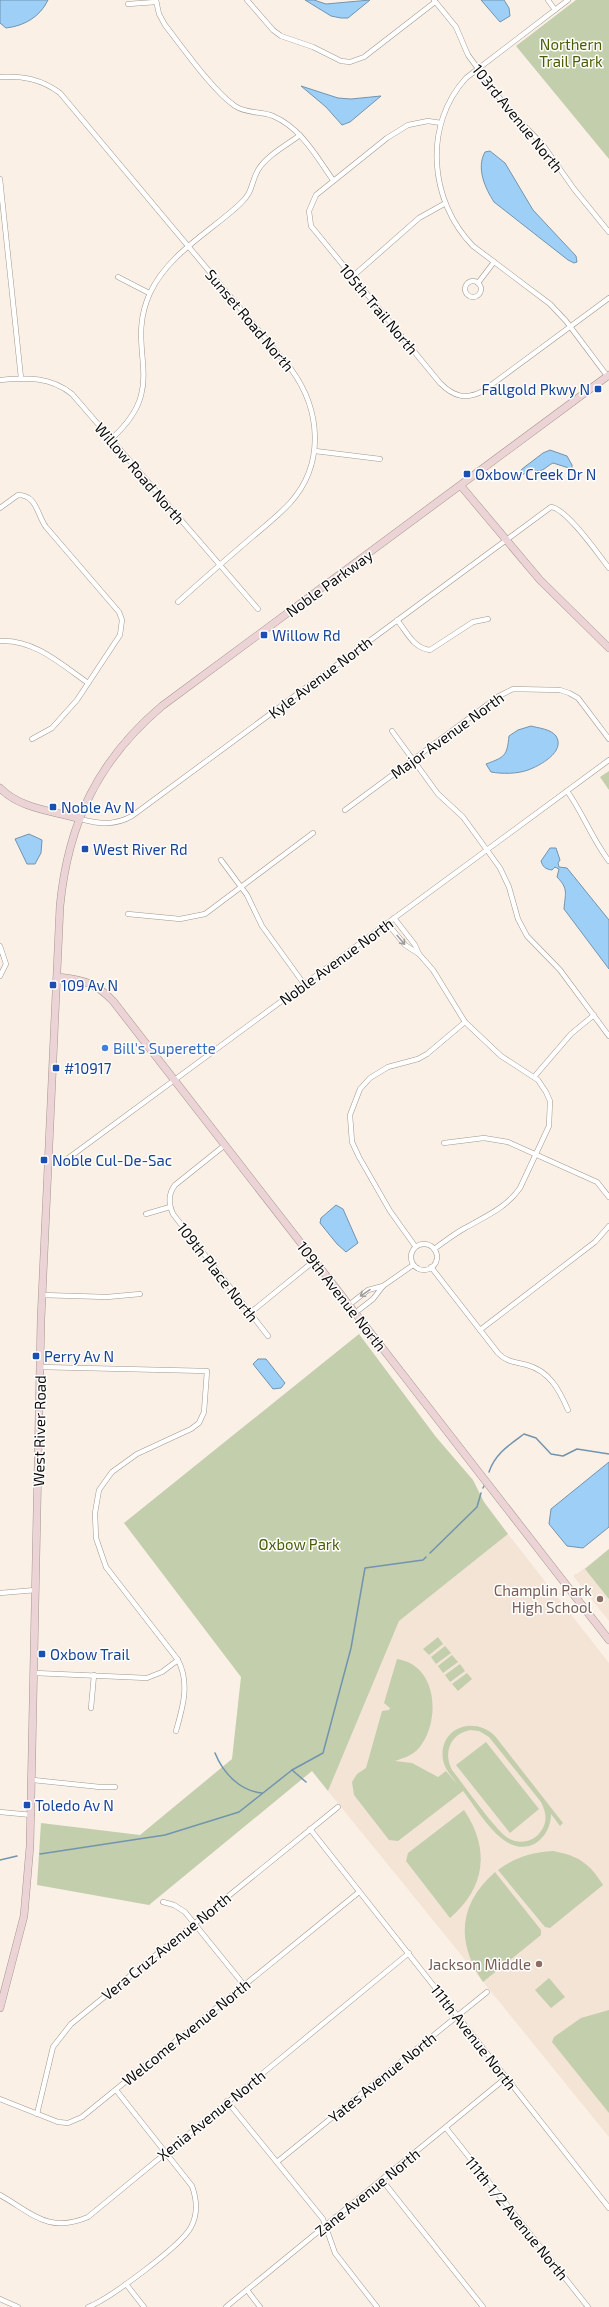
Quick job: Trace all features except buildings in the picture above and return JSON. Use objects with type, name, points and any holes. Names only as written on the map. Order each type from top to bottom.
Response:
[{"type":"main road","name":"Noble Parkway","points":[[80,819],[90,794],[104,769],[150,717],[608,377]]},
{"type":"main road","points":[[461,486],[550,591],[609,648]]},
{"type":"main road","points":[[0,788],[21,802],[80,819]]},
{"type":"main road","name":"West River Road","points":[[0,2008],[2,1995],[25,1910],[32,1815],[42,1295],[61,893],[80,819]]},
{"type":"main road","name":"109th Avenue North","points":[[58,977],[85,981],[104,991],[175,1080],[609,1640]]},
{"type":"street","points":[[247,0],[281,36],[313,47],[341,61],[350,62],[364,57],[434,1]]},
{"type":"street","points":[[548,0],[556,10]]},
{"type":"street","points":[[568,0],[478,69],[456,89],[449,100],[441,123],[437,171],[439,188],[444,204],[462,236],[550,304],[570,327],[608,377]]},
{"type":"street","points":[[128,4],[156,1],[159,14],[165,25],[224,97],[236,107],[250,112],[271,115],[289,124],[300,135],[333,180],[408,125],[428,121],[441,123]]},
{"type":"street","name":"103rd Avenue North","points":[[434,1],[456,27],[468,55],[507,108],[543,145],[574,189],[609,232]]},
{"type":"street","name":"Sunset Road North","points":[[0,78],[24,77],[48,85],[60,93],[300,381],[307,394],[314,415],[316,436],[315,451],[306,479],[290,503],[178,602]]},
{"type":"street","points":[[111,439],[135,413],[143,393],[142,323],[149,293],[168,265],[250,193],[258,171],[264,162],[300,135]]},
{"type":"street","points":[[0,179],[21,378]]},
{"type":"street","name":"105th Trail North","points":[[333,180],[316,195],[309,211],[310,226],[440,384],[449,392],[462,397],[473,396],[483,391],[570,327]]},
{"type":"street","points":[[352,277],[419,218],[444,204]]},
{"type":"street","points":[[478,283],[494,262]]},
{"type":"street","points":[[118,277],[149,293]]},
{"type":"street","points":[[570,327],[609,298]]},
{"type":"street","name":"Willow Road North","points":[[0,380],[42,378],[63,387],[75,397],[258,609]]},
{"type":"street","points":[[315,451],[380,459]]},
{"type":"street","points":[[0,508],[18,495],[30,498],[34,502],[40,519],[46,527],[119,612],[122,620],[120,635],[66,714],[52,728],[32,739]]},
{"type":"street","name":"Kyle Avenue North","points":[[80,819],[114,824],[132,816],[552,506],[557,507],[567,516],[609,568]]},
{"type":"street","points":[[398,620],[416,646],[422,649],[430,650],[474,622],[488,618]]},
{"type":"street","points":[[0,641],[15,641],[30,645],[88,683]]},
{"type":"street","name":"Major Avenue North","points":[[345,810],[499,696],[513,689],[560,690],[573,696],[583,704],[609,739]]},
{"type":"street","points":[[392,731],[441,798],[463,817],[505,877],[515,911],[527,936],[560,970],[609,1036]]},
{"type":"street","name":"Noble Avenue North","points":[[63,1162],[69,1156],[175,1080],[609,760]]},
{"type":"street","points":[[567,791],[579,808],[596,844],[609,861]]},
{"type":"street","points":[[128,914],[180,919],[205,914],[242,888],[313,833]]},
{"type":"street","points":[[221,860],[242,888],[262,926],[304,984]]},
{"type":"street","points":[[394,918],[415,945],[418,954]]},
{"type":"street","points":[[387,923],[405,945],[418,954],[433,970],[465,1022],[501,1056],[534,1077],[546,1092],[550,1111],[549,1126],[520,1188],[506,1204],[464,1228],[434,1249]]},
{"type":"street","points":[[0,946],[6,964],[0,976]]},
{"type":"street","points":[[534,1077],[571,1034],[594,1015]]},
{"type":"street","points":[[415,1246],[390,1211],[359,1157],[352,1142],[350,1115],[360,1089],[370,1078],[388,1067],[418,1059],[427,1054],[465,1022]]},
{"type":"street","points":[[444,1143],[484,1138],[508,1142],[597,1182],[609,1197]]},
{"type":"street","points":[[146,1214],[170,1207],[169,1197],[175,1185],[224,1145]]},
{"type":"street","name":"109th Place North","points":[[170,1207],[173,1214],[268,1336]]},
{"type":"street","points":[[480,1330],[595,1242],[609,1226]]},
{"type":"street","points":[[413,1264],[411,1253],[415,1246],[423,1243],[434,1249]]},
{"type":"street","points":[[413,1264],[424,1270],[432,1267],[436,1261],[434,1249]]},
{"type":"street","points":[[250,1312],[314,1261]]},
{"type":"street","points":[[355,1313],[373,1299],[383,1286],[413,1264]]},
{"type":"street","points":[[432,1267],[503,1358],[528,1365],[543,1373],[557,1386],[568,1410]]},
{"type":"street","points":[[349,1305],[368,1290],[383,1286]]},
{"type":"street","points":[[42,1295],[107,1297],[140,1294]]},
{"type":"street","points":[[40,1367],[207,1371],[205,1406],[199,1423],[191,1429],[137,1454],[112,1472],[99,1490],[95,1513],[96,1538],[106,1567],[178,1660],[185,1677],[182,1710],[176,1730]]},
{"type":"street","points":[[0,1593],[36,1590]]},
{"type":"street","points":[[35,1673],[147,1678],[162,1672],[178,1660]]},
{"type":"street","points":[[91,1708],[94,1675]]},
{"type":"street","points":[[33,1780],[100,1787],[115,1787]]},
{"type":"street","name":"Vera Cruz Avenue North","points":[[37,2114],[51,2055],[62,2033],[338,1807]]},
{"type":"street","points":[[0,1812],[32,1815]]},
{"type":"street","name":"111th Avenue North","points":[[310,1830],[409,1953],[507,2077],[518,2094],[609,2208]]},
{"type":"street","name":"Welcome Avenue North","points":[[0,2099],[58,2122],[76,2120],[116,2090],[359,1892]]},
{"type":"street","points":[[163,1902],[180,1908],[244,1985]]},
{"type":"street","name":"Xenia Avenue North","points":[[0,2195],[42,2220],[61,2224],[78,2221],[94,2212],[227,2101],[409,1953]]},
{"type":"street","name":"Yates Avenue North","points":[[277,2162],[487,1992]]},
{"type":"street","name":"Zane Avenue North","points":[[226,2307],[507,2077]]},
{"type":"street","points":[[88,2307],[104,2300],[179,2242],[191,2229],[194,2221],[196,2204],[192,2186],[116,2090]]},
{"type":"street","points":[[227,2101],[323,2219],[335,2253],[377,2307]]},
{"type":"street","name":"111th 1/2 Avenue North","points":[[446,2128],[588,2307]]},
{"type":"street","points":[[382,2180],[483,2307]]},
{"type":"street","points":[[126,2284],[144,2307]]},
{"type":"street","points":[[247,2290],[260,2307]]},
{"type":"street","points":[[0,2299],[18,2307]]},
{"type":"shaded area","name":"Jackson Middle","points":[[508,1534],[609,1663],[609,2137],[328,1791],[399,1621]]},
{"type":"shaded area","name":"Champlin Park High School","points":[[609,1549],[609,1621],[574,1577],[574,1574],[577,1574]]},
{"type":"green space","name":"Northern Trail Park","points":[[576,0],[609,0],[609,159],[516,46]]},
{"type":"green space","points":[[609,771],[609,790],[600,777]]},
{"type":"green space","name":"Oxbow Park","points":[[359,1334],[436,1437],[473,1480],[484,1502],[508,1534],[399,1621],[328,1791],[312,1771],[149,1905],[37,1885],[41,1823],[140,1835],[232,1759],[241,1677],[124,1523]]},
{"type":"green space","points":[[609,1549],[609,1599],[585,1569]]},
{"type":"green space","points":[[438,1637],[443,1644],[429,1655],[423,1649]]},
{"type":"green space","points":[[445,1646],[451,1653],[436,1664],[431,1657]]},
{"type":"green space","points":[[452,1655],[458,1662],[443,1673],[438,1666]]},
{"type":"green space","points":[[397,1659],[411,1663],[421,1672],[428,1683],[432,1696],[433,1710],[431,1724],[426,1737],[419,1748],[410,1755],[395,1761],[412,1763],[438,1777],[446,1771],[457,1784],[447,1770],[443,1760],[443,1749],[446,1740],[459,1728],[477,1726],[487,1730],[495,1736],[563,1823],[560,1826],[551,1814],[547,1830],[540,1840],[525,1847],[514,1845],[503,1840],[494,1831],[463,1791],[398,1841],[389,1840],[354,1795],[352,1782],[357,1774],[366,1768],[382,1711],[389,1710],[390,1708],[384,1703]],"holes":[[[470,1730],[479,1731],[489,1737],[541,1802],[545,1813],[545,1824],[538,1835],[530,1840],[521,1842],[512,1840],[502,1833],[488,1817],[449,1764],[448,1751],[453,1740],[463,1732]]]},
{"type":"green space","points":[[460,1664],[465,1671],[450,1682],[445,1675]]},
{"type":"green space","points":[[467,1673],[472,1679],[458,1691],[452,1684]]},
{"type":"green space","points":[[486,1742],[539,1809],[510,1833],[456,1765]]},
{"type":"green space","points":[[464,1810],[478,1839],[480,1867],[477,1880],[471,1894],[450,1918],[406,1861],[408,1853]]},
{"type":"green space","points":[[553,1851],[577,1858],[593,1871],[603,1885],[550,1928],[545,1927],[498,1870],[524,1856]]},
{"type":"green space","points":[[495,1872],[541,1930],[541,1935],[483,1982],[468,1953],[465,1938],[465,1924],[468,1911],[474,1897]]},
{"type":"green space","points":[[549,1978],[565,1997],[551,2008],[535,1990]]},
{"type":"green space","points":[[609,2010],[609,2113],[552,2042],[554,2037],[581,2018]]},
{"type":"water","points":[[0,0],[48,0],[41,11],[31,20],[6,28],[0,23]]},
{"type":"water","points":[[305,0],[314,0],[326,4],[370,0],[348,18],[341,18],[331,16]]},
{"type":"water","points":[[481,0],[504,0],[509,8],[510,16],[500,22]]},
{"type":"water","points":[[301,86],[338,98],[351,99],[381,96],[350,122],[342,125],[326,107]]},
{"type":"water","points":[[490,151],[505,163],[533,210],[576,256],[577,262],[574,263],[568,260],[494,202],[485,184],[481,165],[485,152]]},
{"type":"water","points":[[550,450],[567,456],[572,465],[572,469],[553,463],[540,471],[534,470],[521,475],[520,472],[522,469],[543,453]]},
{"type":"water","points":[[531,726],[548,730],[556,736],[558,742],[557,748],[550,758],[533,768],[524,771],[510,773],[491,772],[486,764],[504,755],[509,736],[518,730]]},
{"type":"water","points":[[29,834],[42,840],[41,853],[35,864],[27,864],[15,839]]},
{"type":"water","points":[[550,848],[556,848],[560,860],[558,863],[559,867],[567,868],[609,920],[609,969],[564,909],[565,888],[557,877],[559,869],[555,867],[552,870],[546,868],[541,861]]},
{"type":"water","points":[[336,1205],[343,1209],[358,1243],[346,1252],[337,1244],[320,1223],[321,1218]]},
{"type":"water","points":[[258,1359],[266,1359],[285,1383],[281,1388],[273,1389],[253,1364]]},
{"type":"water","points":[[609,1462],[609,1527],[583,1548],[567,1546],[549,1524],[551,1509]]},
{"type":"waterway","points":[[489,1472],[499,1455],[524,1434],[536,1438],[551,1454],[563,1456],[577,1449],[609,1454]]},
{"type":"waterway","points":[[430,1553],[477,1507],[481,1493]]},
{"type":"waterway","points":[[40,1854],[165,1835],[239,1812],[292,1770],[323,1753],[351,1648],[365,1568],[423,1560],[426,1557]]},
{"type":"waterway","points":[[215,1753],[218,1760],[233,1780],[246,1789],[262,1793]]},
{"type":"waterway","points":[[292,1770],[306,1782]]},
{"type":"waterway","points":[[0,1860],[17,1856]]},
{"type":"place","name":"Fallgold Pkwy N","points":[[598,389]]},
{"type":"place","name":"Oxbow Creek Dr N","points":[[467,474]]},
{"type":"place","name":"Willow Rd","points":[[264,635]]},
{"type":"place","name":"Noble Av N","points":[[53,807]]},
{"type":"place","name":"West River Rd","points":[[85,849]]},
{"type":"place","name":"109 Av N","points":[[53,985]]},
{"type":"place","name":"Bill's Superette","points":[[105,1048]]},
{"type":"place","name":"#10917","points":[[56,1068]]},
{"type":"place","name":"Noble Cul-De-Sac","points":[[44,1160]]},
{"type":"place","name":"Perry Av N","points":[[36,1356]]},
{"type":"place","name":"Champlin Park High School","points":[[600,1599]]},
{"type":"place","name":"Oxbow Trail","points":[[42,1654]]},
{"type":"place","name":"Toledo Av N","points":[[27,1805]]},
{"type":"place","name":"Jackson Middle","points":[[539,1964]]}]
